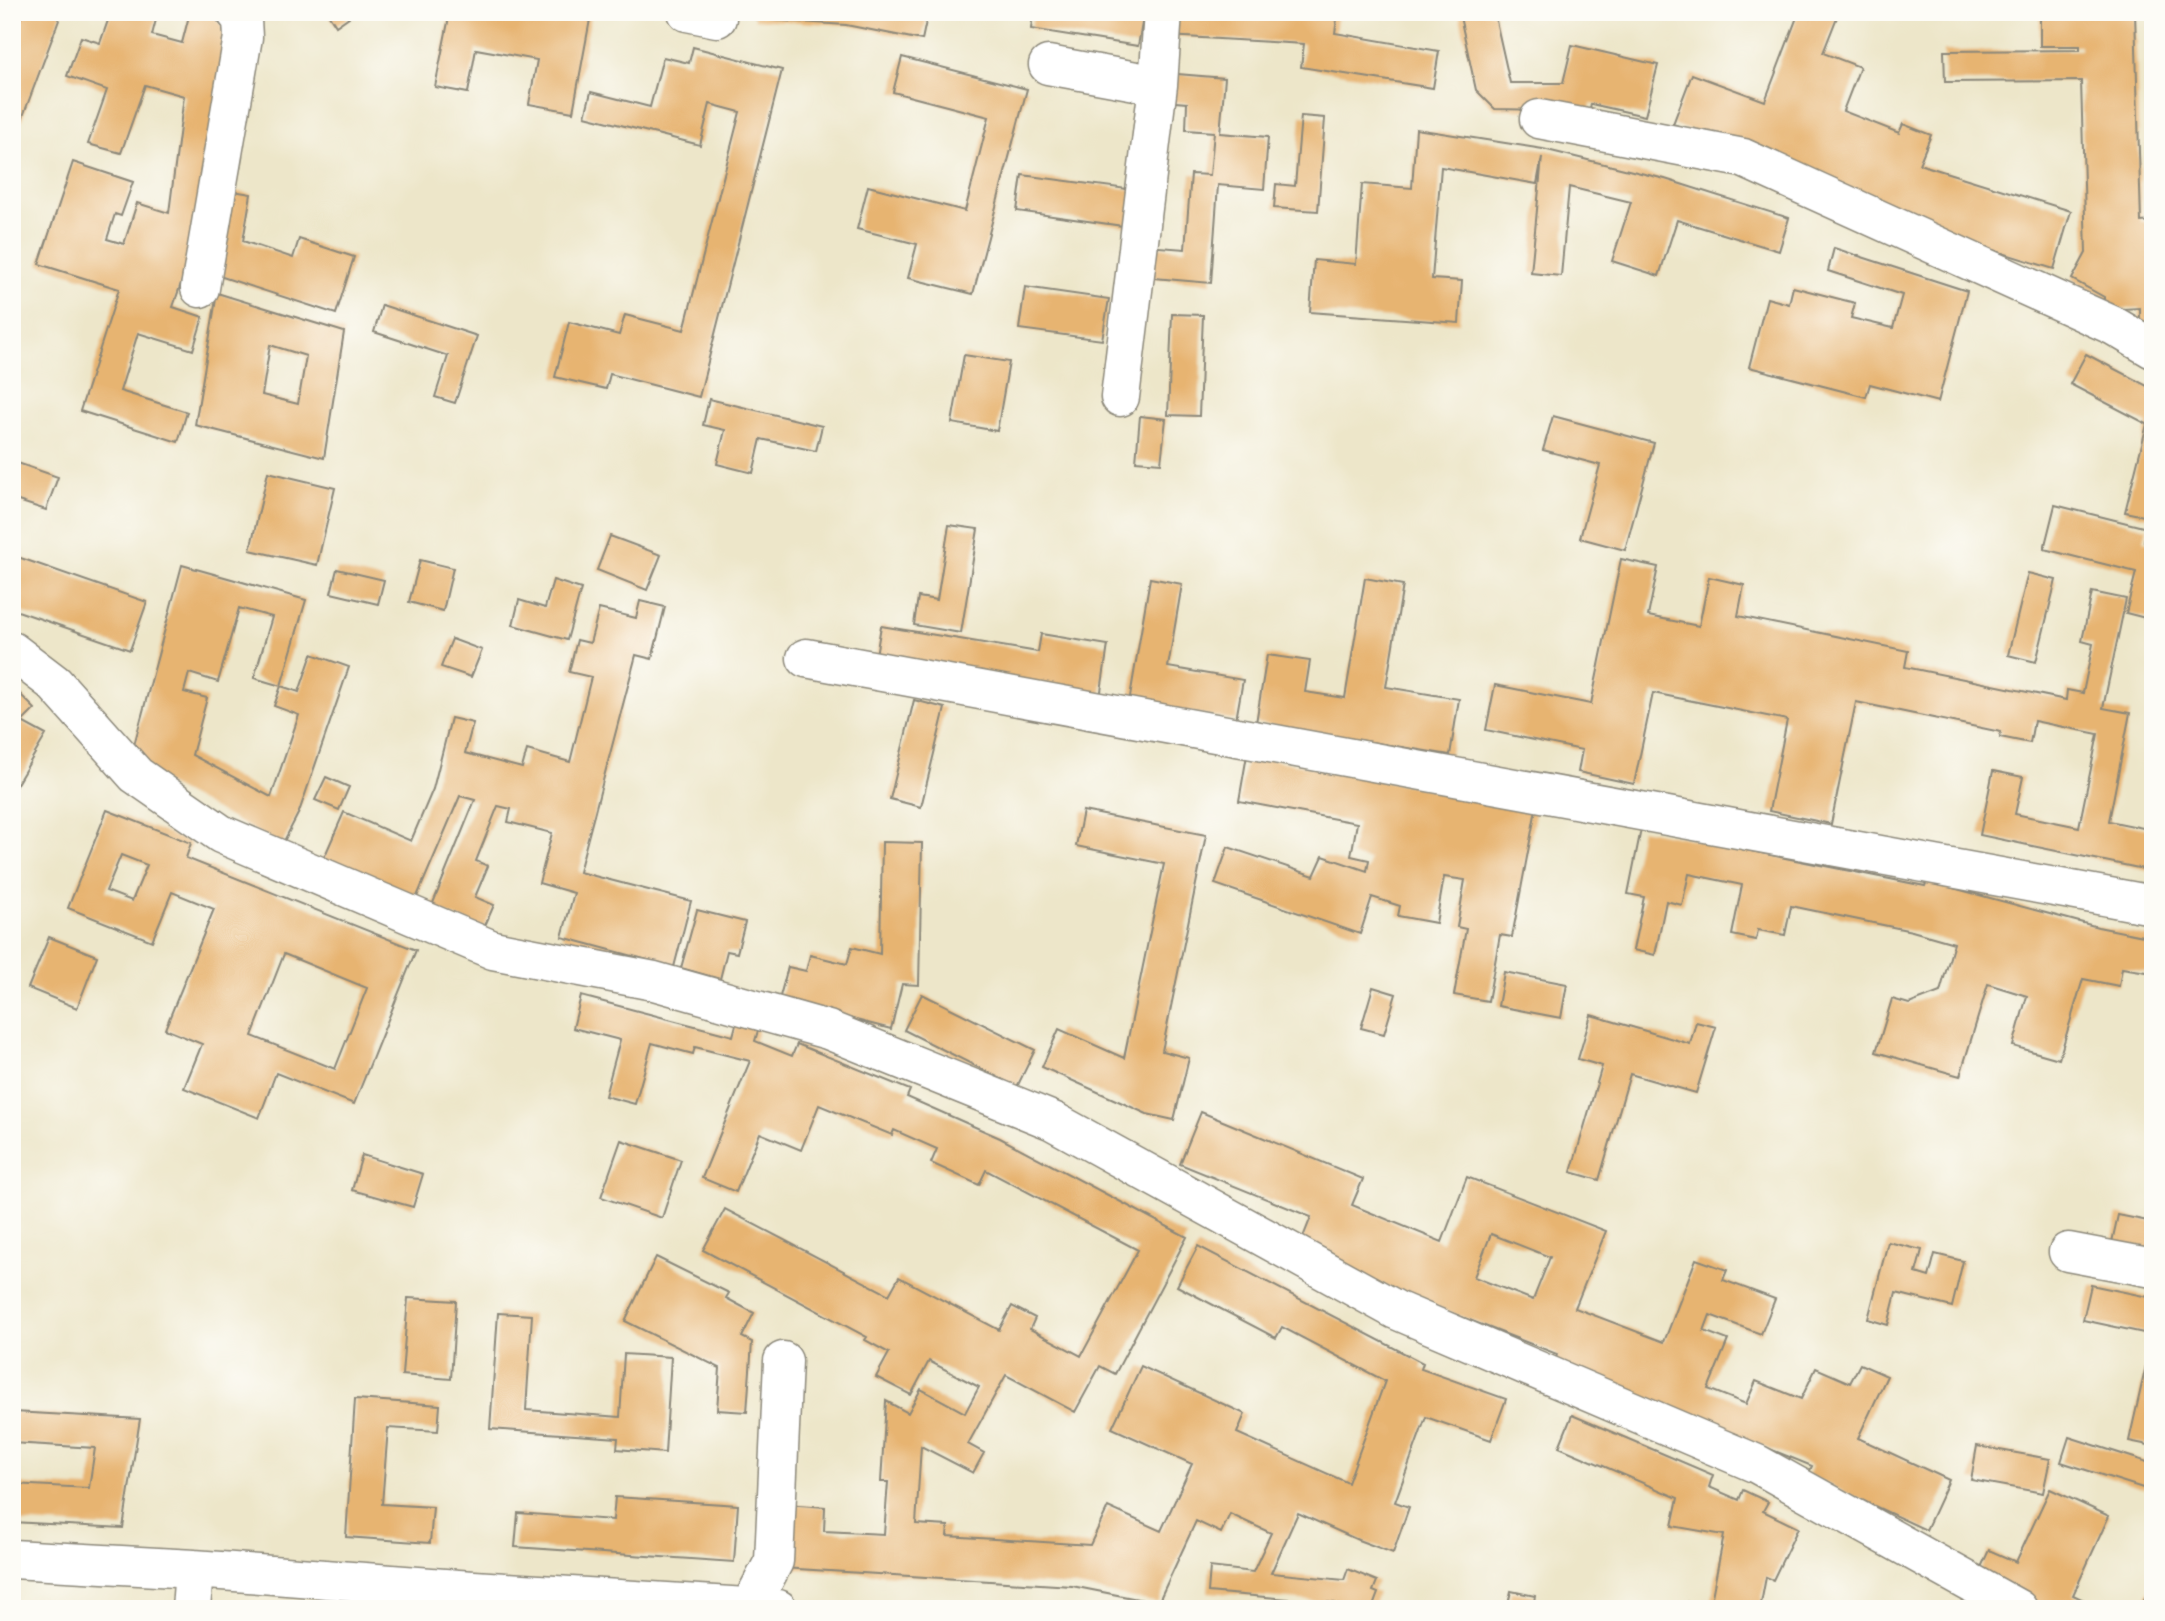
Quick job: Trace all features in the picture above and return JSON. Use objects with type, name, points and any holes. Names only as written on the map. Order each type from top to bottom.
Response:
[{"type":"street","points":[[200,288],[243,37],[242,20],[236,12]]},
{"type":"street","points":[[1120,397],[1158,85],[1163,12]]},
{"type":"street","points":[[1048,65],[1158,85]]},
{"type":"street","points":[[1539,119],[1743,158],[2114,326],[2153,349]]},
{"type":"street","points":[[12,651],[54,683],[136,775],[221,834],[493,950],[654,981],[828,1030],[1053,1121],[1396,1310],[1757,1464],[2018,1609]]},
{"type":"street","points":[[806,658],[2153,905]]},
{"type":"street","points":[[2068,1252],[2153,1268]]},
{"type":"street","points":[[12,1559],[194,1569],[458,1599],[759,1608],[774,1561],[783,1361]]},
{"type":"street","points":[[191,1609],[194,1569]]},
{"type":"building","points":[[23,12],[62,12],[13,143],[12,39]]},
{"type":"building","points":[[111,12],[158,12],[152,35],[182,43],[190,12],[210,12],[229,34],[201,224],[173,307],[203,317],[193,350],[138,333],[120,391],[187,412],[178,442],[80,411],[119,289],[39,264],[73,162],[133,182],[121,216],[115,214],[107,239],[124,244],[137,203],[169,213],[184,96],[145,85],[121,153],[88,144],[107,90],[67,76],[81,37],[100,43]]},
{"type":"building","points":[[327,12],[356,12],[336,26]]},
{"type":"building","points":[[450,12],[591,14],[573,112],[529,104],[537,60],[476,49],[468,93],[435,87]]},
{"type":"building","points":[[754,12],[928,12],[922,40],[846,25],[754,19]]},
{"type":"building","points":[[1033,12],[1144,12],[1138,46],[1031,29]]},
{"type":"building","points":[[1170,12],[1338,12],[1335,33],[1439,51],[1433,88],[1301,67],[1304,44],[1168,36]]},
{"type":"building","points":[[1459,12],[1494,12],[1510,83],[1563,83],[1572,45],[1658,65],[1645,116],[1591,104],[1587,122],[1557,110],[1495,109],[1476,90]]},
{"type":"building","points":[[1799,12],[1839,12],[1823,53],[1860,67],[1843,111],[1899,133],[1903,124],[1931,135],[1919,164],[2071,211],[2054,269],[1899,221],[1902,211],[1673,124],[1692,74],[1765,101]]},
{"type":"building","points":[[2135,12],[2141,222],[2153,221],[2153,335],[2135,329],[2140,308],[2104,310],[2104,297],[2072,279],[2086,253],[2081,81],[1945,82],[1944,51],[2080,50],[2080,46],[2040,46],[2040,14]]},
{"type":"building","points":[[693,47],[782,70],[699,397],[610,374],[606,389],[555,377],[569,322],[619,335],[625,315],[684,330],[740,112],[710,104],[700,145],[585,116],[591,92],[650,107],[663,57],[689,63]]},
{"type":"building","points":[[902,57],[1027,89],[973,294],[908,278],[917,244],[857,229],[868,186],[965,211],[989,117],[893,92]]},
{"type":"building","points":[[1165,73],[1225,78],[1220,133],[1268,137],[1264,189],[1218,185],[1211,283],[1143,277],[1146,246],[1185,249],[1191,174],[1210,175],[1214,132],[1186,130],[1187,103],[1163,101]]},
{"type":"building","points":[[1301,116],[1325,118],[1318,211],[1274,208],[1276,184],[1295,186]]},
{"type":"building","points":[[1416,129],[1543,149],[1665,179],[1789,218],[1779,251],[1677,220],[1659,276],[1612,261],[1631,202],[1569,187],[1561,276],[1531,273],[1542,157],[1537,184],[1441,167],[1432,279],[1462,281],[1459,323],[1310,312],[1314,260],[1356,264],[1362,184],[1412,188]]},
{"type":"building","points":[[1022,175],[1135,190],[1130,227],[1017,211]]},
{"type":"building","points":[[222,189],[251,194],[243,241],[293,258],[299,239],[354,257],[336,314],[207,272]]},
{"type":"building","points":[[1834,248],[1967,291],[1938,402],[1870,384],[1866,397],[1749,367],[1767,298],[1789,304],[1793,287],[1855,303],[1851,318],[1893,328],[1902,295],[1828,271]]},
{"type":"building","points":[[1025,287],[1109,299],[1102,340],[1019,329]]},
{"type":"building","points":[[217,293],[344,332],[324,458],[195,425]],"holes":[[[270,345],[306,356],[298,404],[262,395]]]},
{"type":"building","points":[[382,305],[477,336],[455,403],[435,397],[448,356],[374,332]]},
{"type":"building","points":[[1172,314],[1203,315],[1199,416],[1168,415]]},
{"type":"building","points":[[2086,354],[2153,389],[2153,518],[2125,512],[2147,424],[2070,384]]},
{"type":"building","points":[[964,355],[1009,362],[997,431],[952,423]]},
{"type":"building","points":[[709,399],[822,426],[816,451],[761,439],[753,473],[717,464],[725,430],[703,425]]},
{"type":"building","points":[[1140,416],[1166,419],[1161,463],[1136,461]]},
{"type":"building","points":[[1553,416],[1654,443],[1625,550],[1580,538],[1600,465],[1543,450]]},
{"type":"building","points":[[12,461],[58,477],[46,510],[12,499]]},
{"type":"building","points":[[268,472],[335,488],[317,565],[250,550]]},
{"type":"building","points":[[2055,505],[2147,528],[2144,541],[2153,543],[2153,620],[2126,613],[2136,572],[2044,549]]},
{"type":"building","points":[[949,525],[978,529],[961,633],[914,625],[918,597],[937,600]]},
{"type":"building","points":[[610,536],[661,555],[647,590],[597,570]]},
{"type":"building","points":[[12,555],[147,602],[130,650],[12,609]]},
{"type":"building","points":[[1621,559],[1658,567],[1648,616],[1699,626],[1709,577],[1744,585],[1738,616],[1908,651],[1905,667],[2066,700],[2067,690],[2083,693],[2093,644],[2082,641],[2092,592],[2126,599],[2103,708],[2130,713],[2109,821],[2153,830],[2153,871],[1980,835],[1993,771],[2023,777],[2015,814],[2079,827],[2098,734],[2034,721],[2030,743],[2000,737],[2001,732],[1856,702],[1831,824],[1769,811],[1787,720],[1653,693],[1634,784],[1578,772],[1582,750],[1486,730],[1495,685],[1591,704]]},
{"type":"building","points":[[420,560],[453,568],[443,611],[409,602]]},
{"type":"building","points":[[182,565],[306,600],[281,686],[299,692],[312,654],[349,667],[299,812],[282,845],[129,764]],"holes":[[[239,608],[272,617],[254,678],[281,686],[274,706],[299,715],[271,797],[192,755],[207,698],[184,692],[189,673],[218,682]]]},
{"type":"building","points":[[337,569],[384,580],[378,604],[331,593]]},
{"type":"building","points":[[2028,573],[2056,580],[2036,662],[2008,655]]},
{"type":"building","points":[[1150,578],[1182,584],[1168,667],[1243,680],[1236,720],[1129,703]]},
{"type":"building","points":[[1365,578],[1403,585],[1386,687],[1459,699],[1450,755],[1256,723],[1267,655],[1310,661],[1305,692],[1345,698]]},
{"type":"building","points":[[553,580],[581,589],[567,640],[513,625],[519,600],[545,608]]},
{"type":"building","points":[[640,601],[665,607],[652,659],[636,655],[579,872],[691,901],[674,967],[562,937],[574,893],[539,883],[552,833],[508,822],[511,809],[498,806],[476,861],[488,866],[475,897],[494,905],[484,928],[431,908],[475,800],[460,796],[416,899],[323,860],[344,812],[411,841],[433,789],[451,718],[473,723],[465,753],[522,768],[527,750],[570,762],[591,677],[569,672],[577,640],[590,643],[599,609],[636,618]]},
{"type":"building","points":[[881,626],[1038,652],[1041,634],[1108,645],[1100,698],[875,661]]},
{"type":"building","points":[[452,639],[482,650],[471,677],[441,667]]},
{"type":"building","points":[[12,686],[35,709],[22,722],[46,735],[12,792]]},
{"type":"building","points":[[914,700],[945,708],[921,807],[890,799]]},
{"type":"building","points":[[1247,755],[1536,809],[1512,937],[1500,935],[1488,1001],[1454,995],[1466,929],[1457,927],[1465,880],[1444,877],[1436,923],[1398,916],[1400,906],[1372,897],[1360,934],[1215,884],[1228,847],[1314,876],[1323,856],[1367,871],[1369,860],[1351,856],[1357,823],[1239,801]]},
{"type":"building","points":[[326,777],[349,787],[339,810],[315,800]]},
{"type":"building","points":[[107,810],[191,843],[186,858],[416,950],[354,1104],[276,1073],[259,1118],[184,1088],[202,1044],[165,1029],[214,909],[172,892],[152,941],[68,908]],"holes":[[[121,855],[147,865],[132,901],[106,891]],[[284,954],[367,988],[335,1069],[252,1036]]]},
{"type":"building","points":[[1083,811],[1206,835],[1162,1051],[1189,1058],[1174,1120],[1147,1114],[1042,1067],[1059,1029],[1124,1058],[1164,864],[1076,846]]},
{"type":"building","points":[[1641,829],[1925,886],[1927,881],[2098,927],[2153,938],[2153,973],[2122,968],[2119,986],[2083,979],[2059,1059],[2013,1046],[2027,996],[1988,984],[1960,1076],[1876,1052],[1892,999],[1909,1004],[1940,992],[1954,943],[1912,931],[1791,906],[1785,935],[1758,930],[1756,940],[1732,935],[1742,885],[1689,874],[1682,905],[1666,901],[1655,955],[1633,950],[1644,897],[1628,894]]},
{"type":"building","points":[[882,842],[922,843],[919,985],[902,984],[891,1029],[779,1000],[788,967],[806,971],[810,955],[847,964],[852,947],[880,954]]},
{"type":"building","points":[[697,910],[745,922],[737,953],[727,951],[720,979],[681,968]]},
{"type":"building","points":[[49,937],[97,956],[77,1008],[28,988]]},
{"type":"building","points":[[1504,972],[1567,984],[1561,1018],[1498,1006]]},
{"type":"building","points":[[1373,987],[1396,994],[1384,1034],[1361,1028]]},
{"type":"building","points":[[922,994],[1035,1050],[1017,1087],[904,1030]]},
{"type":"building","points":[[581,996],[733,1036],[737,1021],[759,1027],[755,1041],[792,1056],[797,1044],[910,1090],[907,1097],[1000,1138],[1187,1237],[1115,1374],[1100,1366],[1075,1412],[1006,1375],[968,1444],[984,1453],[973,1473],[921,1446],[916,1524],[948,1526],[947,1536],[1090,1545],[1108,1507],[1161,1531],[1192,1464],[1112,1428],[1141,1366],[1245,1414],[1237,1433],[1348,1483],[1385,1381],[1282,1327],[1276,1338],[1177,1286],[1198,1246],[1423,1363],[1421,1369],[1506,1399],[1491,1440],[1426,1417],[1395,1502],[1409,1507],[1393,1553],[1298,1513],[1271,1573],[1344,1580],[1348,1569],[1377,1581],[1373,1591],[1378,1593],[1372,1609],[1349,1609],[1334,1603],[1208,1592],[1210,1567],[1253,1572],[1271,1533],[1230,1514],[1221,1533],[1196,1521],[1158,1603],[1072,1586],[782,1568],[786,1504],[825,1507],[824,1531],[884,1534],[888,1482],[881,1482],[886,1401],[908,1413],[921,1389],[965,1413],[979,1387],[929,1361],[911,1395],[876,1377],[889,1353],[865,1340],[867,1337],[703,1250],[725,1209],[889,1295],[899,1277],[999,1330],[1012,1306],[1035,1318],[1030,1329],[1081,1356],[1138,1250],[986,1170],[979,1185],[931,1163],[937,1149],[894,1130],[892,1135],[819,1105],[801,1150],[760,1133],[736,1192],[702,1178],[750,1061],[695,1047],[693,1054],[652,1043],[635,1104],[605,1096],[620,1040],[573,1028]]},
{"type":"building","points":[[1591,1015],[1690,1044],[1696,1022],[1716,1027],[1696,1093],[1630,1074],[1599,1180],[1571,1172],[1602,1066],[1578,1059]]},
{"type":"building","points":[[1201,1112],[1363,1179],[1352,1205],[1442,1242],[1467,1177],[1606,1231],[1575,1308],[1664,1342],[1696,1259],[1727,1270],[1723,1280],[1775,1299],[1761,1334],[1710,1315],[1704,1331],[1728,1340],[1708,1389],[1746,1404],[1756,1381],[1801,1399],[1816,1368],[1850,1383],[1860,1364],[1887,1376],[1858,1438],[1949,1480],[1926,1530],[1808,1475],[1812,1466],[1555,1363],[1557,1354],[1298,1250],[1311,1217],[1180,1164]],"holes":[[[1491,1234],[1550,1257],[1533,1300],[1474,1277]]]},
{"type":"building","points":[[621,1140],[681,1160],[662,1218],[601,1197]]},
{"type":"building","points":[[362,1155],[423,1174],[413,1207],[352,1190]]},
{"type":"building","points":[[2118,1215],[2153,1222],[2153,1251],[2112,1242]]},
{"type":"building","points":[[1888,1242],[1922,1250],[1916,1273],[1929,1277],[1935,1254],[1963,1261],[1952,1307],[1896,1293],[1888,1325],[1868,1319]]},
{"type":"building","points":[[656,1257],[729,1293],[726,1298],[754,1313],[742,1337],[752,1342],[747,1412],[717,1410],[720,1368],[625,1321]]},
{"type":"building","points":[[2091,1285],[2153,1298],[2153,1335],[2083,1320]]},
{"type":"building","points":[[408,1298],[456,1301],[451,1379],[402,1375]]},
{"type":"building","points":[[498,1313],[532,1315],[526,1410],[620,1417],[624,1354],[671,1357],[665,1453],[617,1449],[618,1438],[490,1429]]},
{"type":"building","points":[[2153,1339],[2153,1446],[2129,1441]]},
{"type":"building","points":[[355,1399],[440,1405],[438,1431],[388,1428],[382,1504],[433,1507],[430,1543],[346,1537]]},
{"type":"building","points":[[13,1412],[140,1419],[123,1528],[12,1522],[12,1484],[89,1488],[95,1448],[12,1443]]},
{"type":"building","points":[[1572,1415],[1713,1475],[1709,1487],[1739,1500],[1743,1490],[1768,1502],[1763,1511],[1798,1528],[1773,1580],[1766,1577],[1760,1609],[1687,1609],[1688,1602],[1710,1607],[1724,1535],[1672,1526],[1678,1498],[1559,1447]]},
{"type":"building","points":[[2069,1437],[2153,1464],[2146,1489],[2061,1462]]},
{"type":"building","points":[[1977,1446],[2050,1459],[2043,1493],[1971,1480]]},
{"type":"building","points":[[2050,1489],[2109,1516],[2073,1595],[2103,1609],[2034,1609],[2036,1603],[1977,1576],[1989,1550],[2016,1562]]},
{"type":"building","points":[[615,1497],[738,1505],[734,1562],[515,1547],[518,1513],[613,1520]]},
{"type":"building","points":[[2153,1582],[2153,1609],[2140,1609]]},
{"type":"building","points":[[1511,1591],[1535,1596],[1533,1609],[1507,1609]]}]
